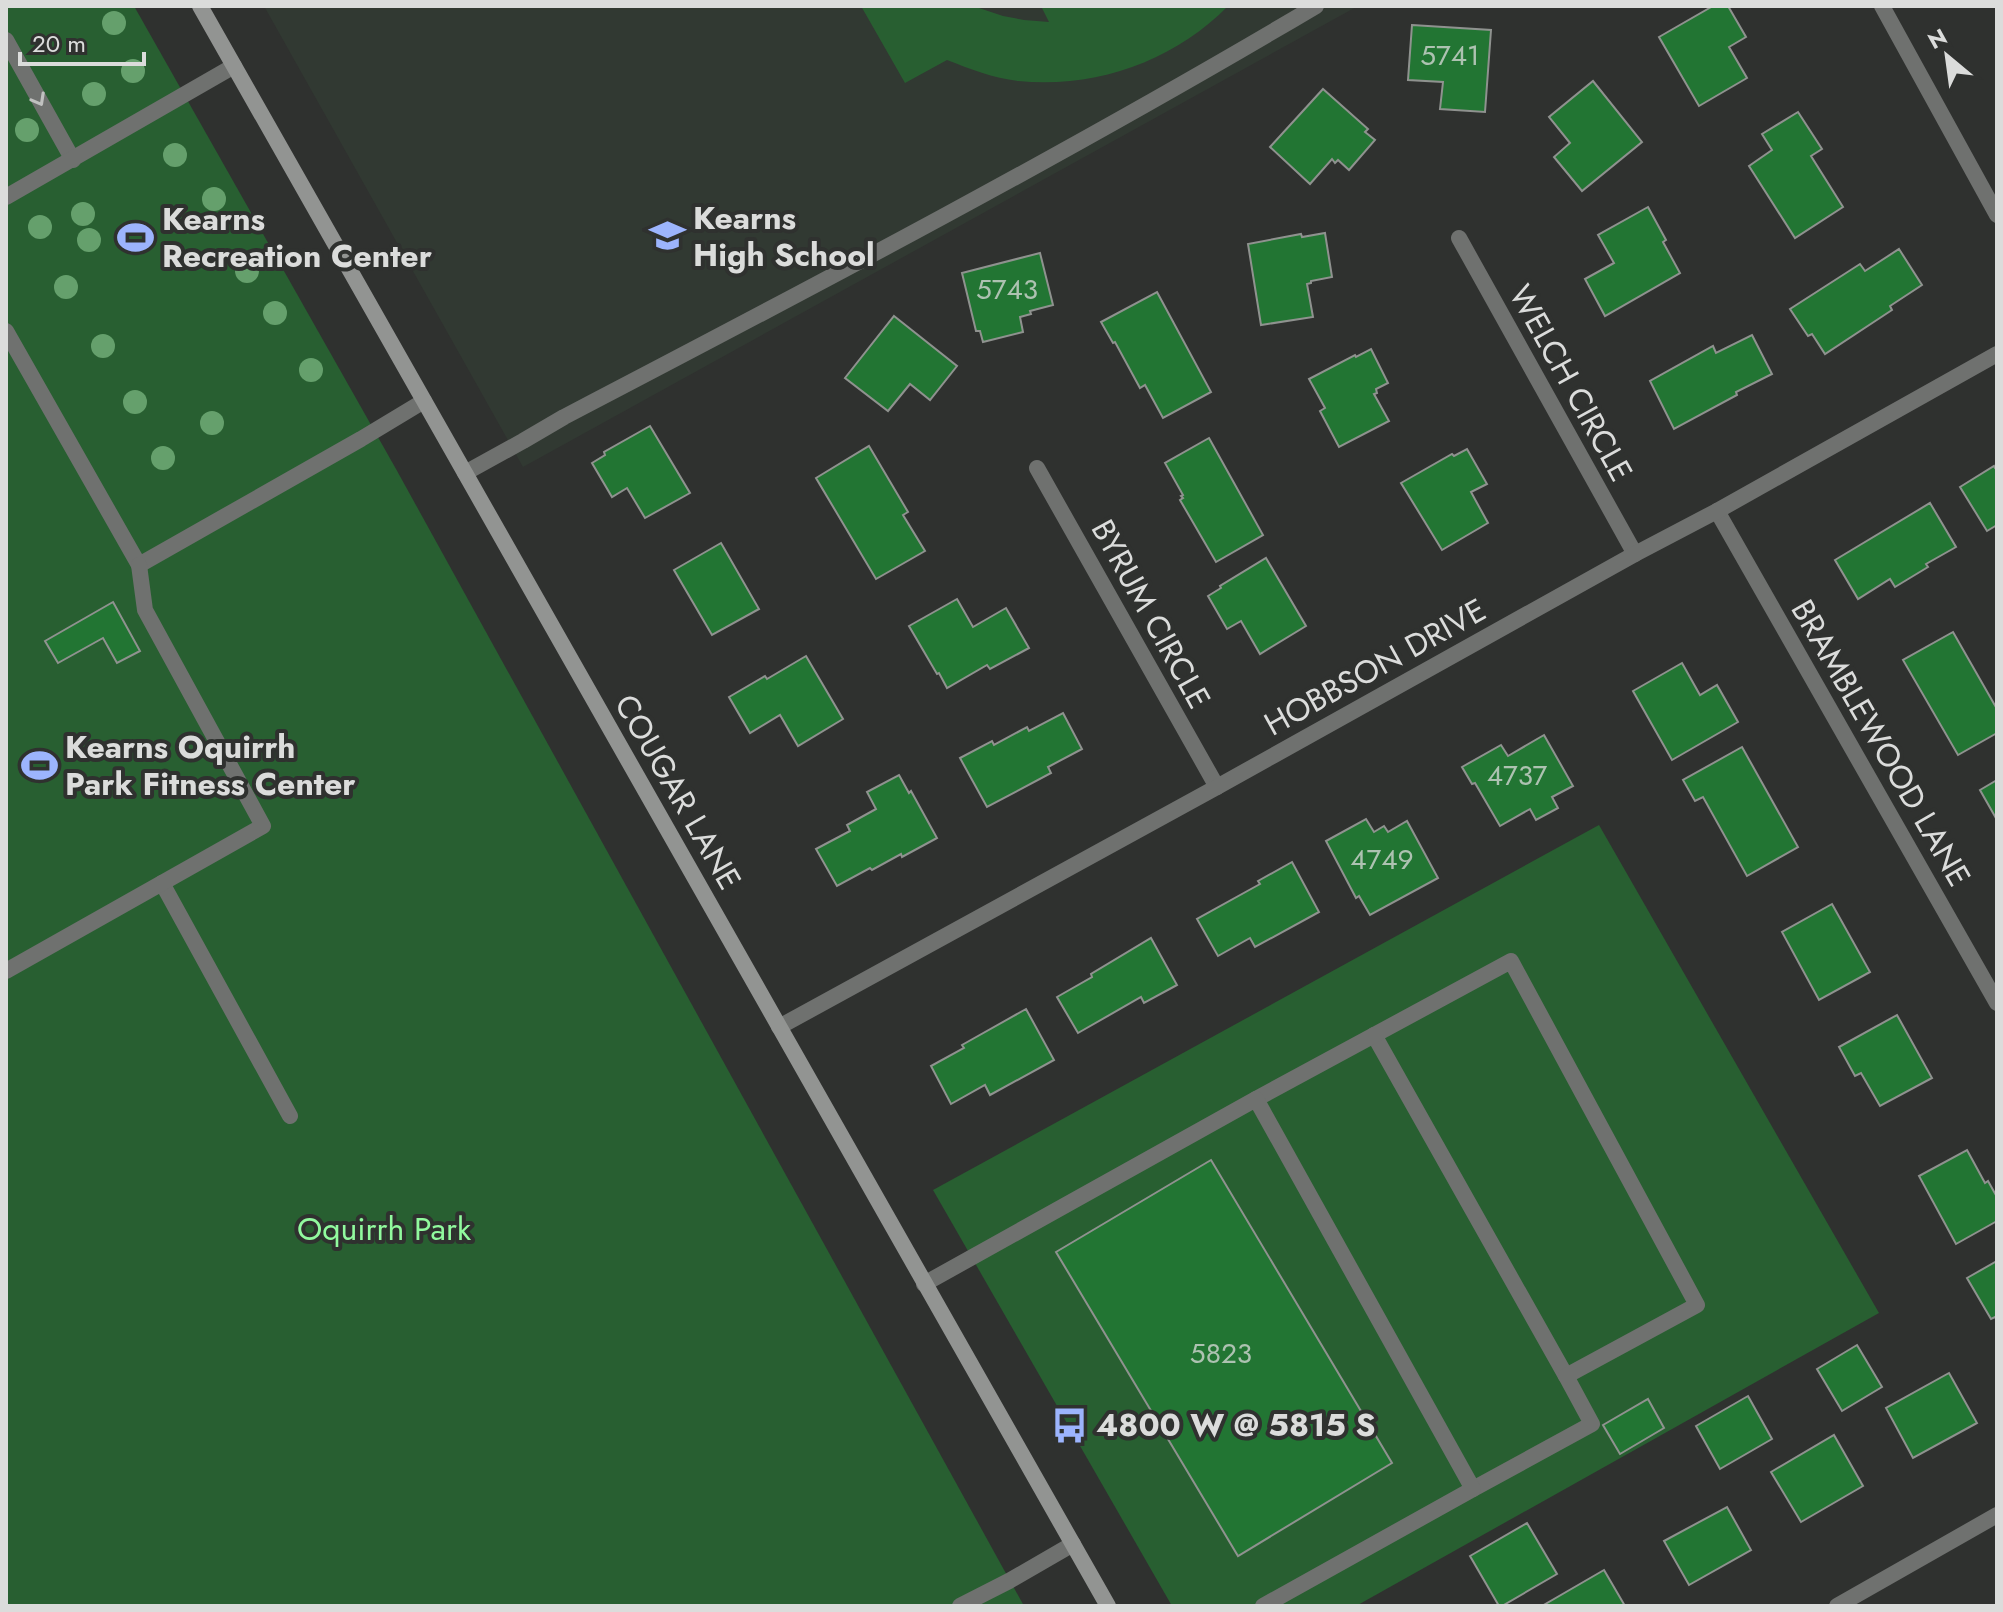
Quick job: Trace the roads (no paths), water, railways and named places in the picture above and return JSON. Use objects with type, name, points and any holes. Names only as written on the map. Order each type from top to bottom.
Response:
[{"type":"main road","name":"COUGAR LANE","points":[[200,6],[1108,1606]]},
{"type":"street","points":[[465,473],[564,417],[864,261],[1316,6]]},
{"type":"street","points":[[1882,6],[1997,215]]},
{"type":"street","points":[[6,40],[73,160]]},
{"type":"street","points":[[6,197],[234,66]]},
{"type":"street","name":"WELCH CIRCLE","points":[[1459,238],[1635,554]]},
{"type":"street","points":[[6,331],[139,565],[145,610],[263,826],[6,971]]},
{"type":"street","name":"HOBBSON DRIVE","points":[[779,1027],[1997,354]]},
{"type":"street","points":[[139,565],[424,401]]},
{"type":"street","name":"BYRUM CIRCLE","points":[[1037,468],[1217,787]]},
{"type":"street","name":"BRAMBLEWOOD LANE","points":[[1717,511],[1997,1003]]},
{"type":"street","points":[[162,883],[290,1116]]},
{"type":"street","points":[[924,1284],[1511,961],[1697,1305],[1566,1376]]},
{"type":"street","points":[[1263,1606],[1592,1424],[1374,1035]]},
{"type":"street","points":[[1256,1099],[1473,1489]]},
{"type":"street","points":[[1837,1606],[1997,1515]]},
{"type":"street","points":[[960,1606],[1073,1544]]},
{"type":"place","name":"Kearns High School","points":[[667,236]]},
{"type":"place","name":"Kearns Recreation Center","points":[[136,237]]},
{"type":"place","name":"Kearns Oquirrh Park Fitness Center","points":[[39,765]]},
{"type":"place","name":"4800 W @ 5815 S","points":[[1070,1425]]},
{"type":"park label","name":"Oquirrh Park","points":[[384,1229]]}]
